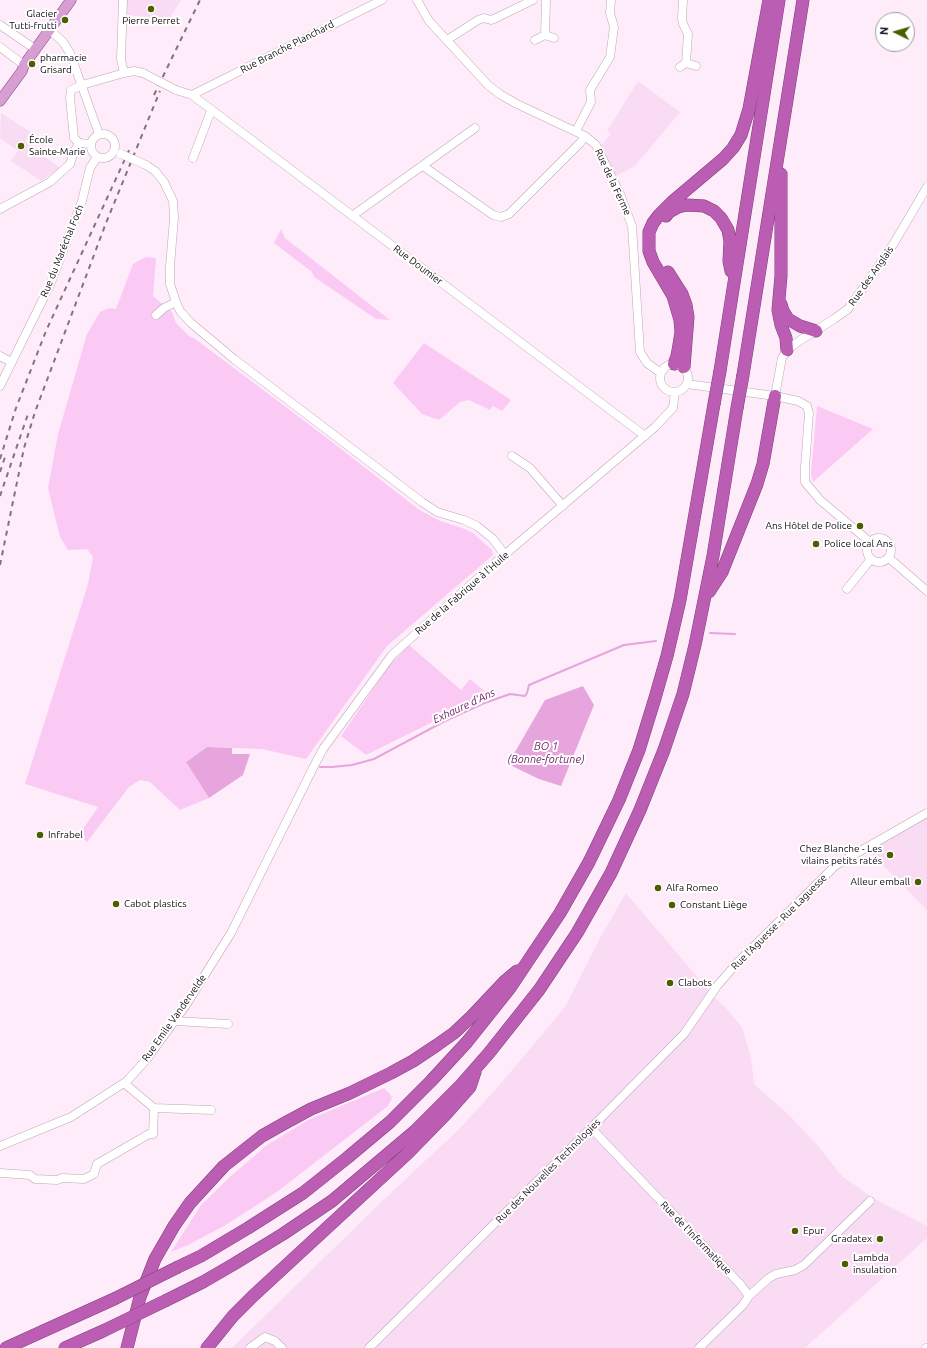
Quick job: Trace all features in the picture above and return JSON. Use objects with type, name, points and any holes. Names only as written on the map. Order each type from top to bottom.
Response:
[{"type":"highway","points":[[679,366],[677,356],[680,345],[680,320],[673,296],[653,262],[649,251],[649,232],[653,223],[664,210],[724,159],[741,135],[749,109],[769,0]]},
{"type":"highway","points":[[6,1348],[114,1299],[201,1256],[303,1193],[390,1122],[467,1042],[529,962],[560,913],[596,848],[619,800],[639,750],[667,656],[680,600],[720,371],[779,0]]},
{"type":"highway","points":[[65,1348],[167,1300],[234,1264],[332,1201],[415,1130],[477,1067],[539,990],[577,933],[610,873],[625,844],[664,750],[683,694],[705,599],[743,375],[803,0]]},
{"type":"highway","points":[[764,29],[765,88]]},
{"type":"highway","points":[[780,147],[782,186],[781,255],[778,310],[781,325],[786,338],[787,350]]},
{"type":"highway","points":[[679,366],[688,317],[686,305],[682,294],[658,257],[654,242],[657,230],[669,212],[678,207],[696,205],[704,206],[714,211],[721,218],[728,230],[730,241],[729,261],[733,286]]},
{"type":"highway","points":[[779,298],[783,311],[788,319],[800,326],[816,330]]},
{"type":"highway","points":[[705,599],[722,572],[758,484],[763,464],[774,396]]},
{"type":"highway","points":[[127,1348],[140,1297],[155,1259],[174,1226],[190,1203],[224,1166],[262,1136],[285,1123],[391,1073],[437,1046],[465,1022],[505,981],[529,962]]},
{"type":"highway","points":[[207,1348],[228,1322],[253,1296],[408,1153],[447,1113],[470,1087],[477,1067]]},
{"type":"main road","points":[[0,101],[22,71],[24,65],[35,49],[71,0]]},
{"type":"main road","points":[[0,91],[17,68],[24,65]]},
{"type":"street","points":[[123,0],[122,59],[124,73]]},
{"type":"street","name":"Rue Branche Planchard","points":[[192,95],[382,0]]},
{"type":"street","name":"Rue de la Ferme","points":[[417,0],[429,21],[488,85],[501,95],[531,111],[576,131],[596,145],[620,194],[632,226],[640,352],[647,363],[661,373]]},
{"type":"street","points":[[447,40],[478,20],[484,18],[491,20],[533,0]]},
{"type":"street","points":[[545,34],[546,0]]},
{"type":"street","points":[[576,131],[591,102],[590,90],[610,57],[614,27],[610,13],[611,0]]},
{"type":"street","points":[[683,0],[682,19],[688,34],[683,65],[696,66]]},
{"type":"street","points":[[0,25],[35,49]]},
{"type":"street","points":[[50,30],[63,42],[70,52],[99,134]]},
{"type":"street","points":[[545,34],[554,38]]},
{"type":"street","points":[[535,40],[545,34]]},
{"type":"street","points":[[0,47],[24,65]]},
{"type":"street","points":[[79,144],[74,138],[70,98],[71,90],[82,85],[124,73],[134,72],[143,74],[176,90],[192,95]]},
{"type":"street","name":"Rue Doumier","points":[[192,95],[645,436]]},
{"type":"street","points":[[193,158],[211,110]]},
{"type":"street","points":[[352,216],[475,128]]},
{"type":"street","points":[[118,152],[102,159],[97,157],[91,151],[90,144],[93,138],[99,134],[106,134],[111,137],[118,152],[146,164],[155,171],[164,182],[173,201],[174,218],[170,276],[176,302],[185,317],[196,328],[240,364],[430,508],[471,523],[484,531],[493,539],[505,555]]},
{"type":"street","points":[[423,166],[493,215],[501,217],[509,214],[580,143],[585,136]]},
{"type":"street","points":[[79,144],[90,144]]},
{"type":"street","points":[[0,209],[50,182],[70,164],[74,152],[79,144]]},
{"type":"street","name":"Rue du Maréchal Foch","points":[[0,386],[50,285],[82,201],[90,168],[97,157]]},
{"type":"street","name":"Rue des Anglais","points":[[787,350],[848,309],[894,242],[927,187]]},
{"type":"street","points":[[156,315],[164,308],[176,302]]},
{"type":"street","points":[[774,396],[782,358],[787,350]]},
{"type":"street","points":[[0,356],[11,362]]},
{"type":"street","points":[[679,366],[688,374],[687,384],[680,391],[675,392],[667,390],[660,378],[661,373],[665,368],[679,366]]},
{"type":"street","points":[[687,384],[774,396],[798,401],[807,406],[809,413],[805,482],[820,500],[870,542]]},
{"type":"street","name":"Rue de la Fabrique à l'Huile","points":[[284,826],[323,749],[392,655],[505,555],[656,427],[673,408],[675,392]]},
{"type":"street","points":[[512,456],[530,468],[563,506]]},
{"type":"street","points":[[878,538],[887,540],[890,543],[892,550],[889,558],[880,563],[871,560],[867,550],[870,542],[878,538]]},
{"type":"street","points":[[889,558],[927,591]]},
{"type":"street","points":[[847,589],[871,560]]},
{"type":"street","name":"Rue l'Aguesse - Rue Laguesse","points":[[717,986],[741,959],[836,865],[927,813]]},
{"type":"street","name":"Rue Emile Vandervelde","points":[[0,1146],[71,1117],[124,1083],[146,1060],[186,1005],[231,933],[284,826]]},
{"type":"street","name":"Rue des Nouvelles Technologies","points":[[369,1348],[684,1034],[717,986]]},
{"type":"street","points":[[175,1021],[228,1024]]},
{"type":"street","points":[[124,1083],[154,1108],[211,1110]]},
{"type":"street","points":[[0,1173],[30,1175],[35,1179],[84,1179],[94,1174],[97,1164],[149,1134],[153,1134],[154,1108]]},
{"type":"street","name":"Rue de l'Informatique","points":[[591,1128],[740,1284],[749,1296]]},
{"type":"street","points":[[699,1348],[768,1278],[776,1274],[795,1270],[804,1265],[870,1201]]},
{"type":"street","points":[[250,1348],[265,1337],[274,1341],[282,1348]]},
{"type":"shaded area","name":"Pierre Perret","points":[[126,0],[181,0],[169,19],[126,16]]},
{"type":"shaded area","points":[[638,81],[680,112],[635,166],[614,177],[599,148],[611,134],[607,131]]},
{"type":"shaded area","name":"École Sainte-Marie","points":[[1,113],[32,133],[25,142],[60,168],[41,181],[11,161],[18,151],[0,138]]},
{"type":"shaded area","points":[[281,229],[285,238],[390,320],[376,319],[314,277],[312,272],[274,243]]},
{"type":"shaded area","points":[[146,257],[156,258],[153,296],[172,312],[176,323],[190,337],[194,338],[327,438],[418,509],[440,521],[473,533],[492,550],[493,555],[387,646],[306,759],[262,749],[207,747],[186,762],[209,798],[180,810],[150,782],[140,780],[129,787],[87,842],[79,835],[98,807],[25,784],[88,584],[93,557],[87,549],[68,550],[60,537],[48,488],[58,434],[87,334],[100,312],[109,308],[116,309],[133,264]]},
{"type":"shaded area","points":[[424,343],[511,400],[502,411],[493,406],[490,410],[469,400],[460,402],[439,420],[422,414],[393,383]]},
{"type":"shaded area","points":[[817,406],[873,429],[813,482],[811,474]]},
{"type":"shaded area","points":[[409,645],[461,690],[470,679],[490,696],[465,706],[366,755],[341,736],[389,666]]},
{"type":"shaded area","points":[[927,817],[927,910],[868,850]]},
{"type":"shaded area","points":[[626,893],[715,998],[742,1027],[751,1057],[754,1084],[789,1115],[819,1147],[842,1176],[875,1199],[927,1226],[927,1238],[805,1348],[232,1348],[378,1205],[457,1131],[497,1088],[565,1007],[600,938]]},
{"type":"shaded area","points":[[384,1088],[392,1098],[388,1106],[277,1192],[224,1226],[188,1245],[171,1252],[201,1205],[231,1176],[267,1145],[310,1119]]},
{"type":"water","name":"BO 1 (Bonne-fortune)","points":[[583,686],[594,705],[561,786],[539,779],[508,764],[545,700]]},
{"type":"water","points":[[207,747],[232,748],[232,754],[250,754],[243,775],[209,798],[186,762]]},
{"type":"waterway","name":"Exhaure d'Ans","points":[[710,633],[735,634]]},
{"type":"waterway","name":"Exhaure d'Ans","points":[[320,767],[352,765],[374,759],[443,722],[482,704],[510,694],[525,696],[529,685],[624,645],[656,641]]},
{"type":"railway","points":[[154,95],[200,0]]},
{"type":"railway","points":[[0,565],[24,448],[35,412],[106,223],[160,91]]},
{"type":"railway","points":[[0,459],[16,408],[46,331],[131,146]]},
{"type":"railway","points":[[0,496],[29,411]]},
{"type":"railway","points":[[0,472],[6,454]]},
{"type":"place","name":"Pierre Perret","points":[[151,9]]},
{"type":"place","name":"Glacier Tutti-frutti","points":[[65,20]]},
{"type":"place","name":"pharmacie Grisard","points":[[32,64]]},
{"type":"place","name":"École Sainte-Marie","points":[[21,146]]},
{"type":"place","name":"Ans Hôtel de Police","points":[[860,526]]},
{"type":"place","name":"Police local Ans","points":[[816,544]]},
{"type":"place","name":"Infrabel","points":[[40,835]]},
{"type":"place","name":"Chez Blanche - Les vilains petits ratés","points":[[890,855]]},
{"type":"place","name":"Alleur emball","points":[[918,882]]},
{"type":"place","name":"Alfa Romeo","points":[[658,888]]},
{"type":"place","name":"Cabot plastics","points":[[116,904]]},
{"type":"place","name":"Constant Liège","points":[[672,905]]},
{"type":"place","name":"Clabots","points":[[670,983]]},
{"type":"place","name":"Epur","points":[[795,1231]]},
{"type":"place","name":"Gradatex","points":[[880,1239]]},
{"type":"place","name":"Lambda insulation","points":[[845,1264]]}]
